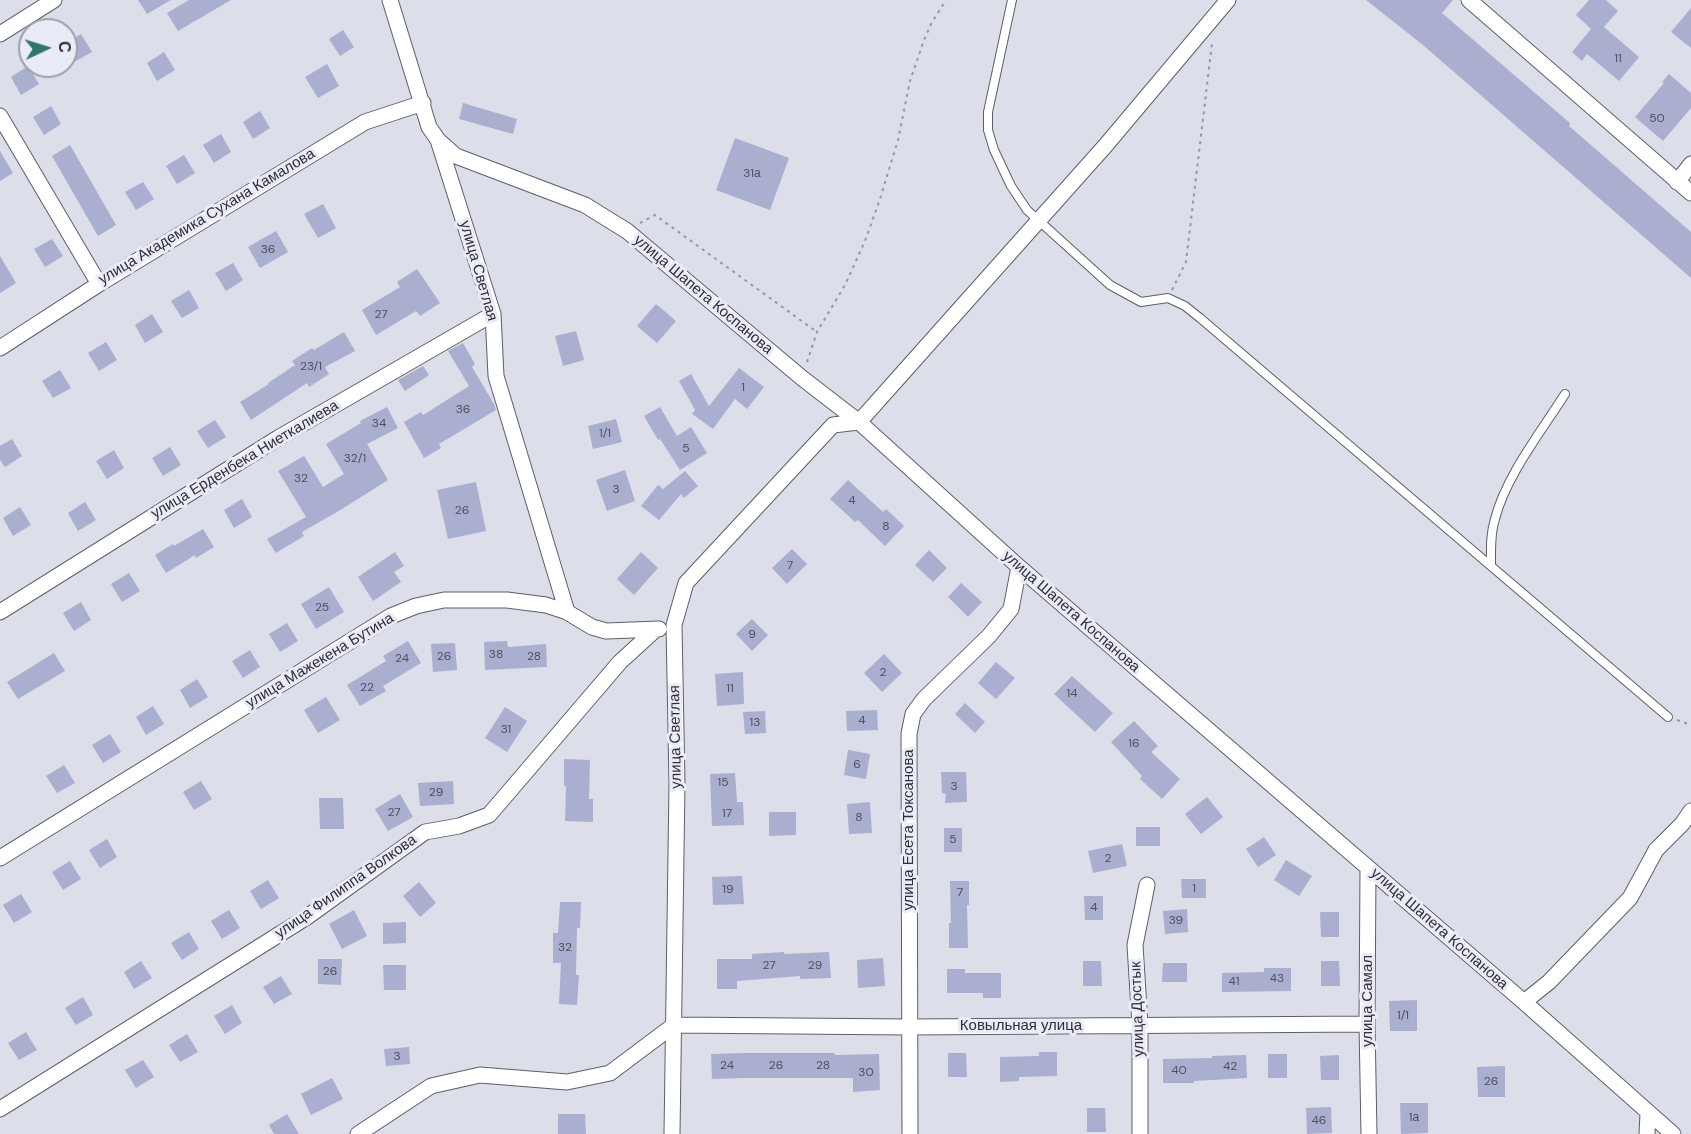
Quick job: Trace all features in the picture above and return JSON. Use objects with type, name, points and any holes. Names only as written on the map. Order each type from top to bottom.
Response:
[{"type":"street","points":[[0,34],[54,0]]},
{"type":"street","name":"улица Светлая","points":[[390,0],[429,127],[438,140],[493,314],[496,376],[567,612]]},
{"type":"street","points":[[858,422],[1040,221],[1228,0]]},
{"type":"street","points":[[1468,0],[1691,193]]},
{"type":"street","name":"улица Академика Сухана Камалова","points":[[0,348],[99,284],[364,122],[423,103]]},
{"type":"street","points":[[0,116],[99,284]]},
{"type":"street","name":"улица Шапета Коспанова","points":[[438,140],[456,156],[585,205],[627,231],[858,422],[1019,567],[1524,1002],[1673,1134]]},
{"type":"street","points":[[1677,182],[1691,164]]},
{"type":"street","name":"улица Ерденбека Ниеткалиева","points":[[0,612],[278,438],[493,314]]},
{"type":"street","name":"улица Светлая","points":[[672,1134],[677,783],[674,625],[686,583],[833,425],[858,422]]},
{"type":"street","name":"улица Есета Токсанова","points":[[910,1134],[909,734],[914,714],[924,699],[989,636],[1011,609],[1019,567]]},
{"type":"street","name":"улица Мажекена Бутина","points":[[0,858],[391,616],[416,606],[444,600],[507,600],[546,605],[567,612],[592,627],[606,631],[655,630],[674,625]]},
{"type":"street","name":"улица Филиппа Волкова","points":[[0,1109],[307,917],[425,832],[459,826],[489,815],[620,662],[655,630]]},
{"type":"street","points":[[1524,1002],[1549,981],[1630,898],[1656,850],[1682,824],[1691,811]]},
{"type":"street","name":"улица Самал","points":[[1368,868],[1369,1134]]},
{"type":"street","name":"улица Достык","points":[[1140,1134],[1140,1026],[1135,945],[1147,885]]},
{"type":"street","name":"Ковыльная улица","points":[[674,1025],[910,1027],[1368,1024]]},
{"type":"street","points":[[358,1134],[431,1086],[480,1075],[567,1082],[610,1073],[674,1025]]},
{"type":"street","points":[[1647,1134],[1648,1113]]},
{"type":"lane","points":[[1012,0],[993,81],[988,112],[988,130],[994,150],[1011,186],[1027,210],[1110,285],[1127,296],[1141,302],[1168,298],[1185,306],[1668,717]]},
{"type":"lane","points":[[1491,565],[1491,538],[1501,499],[1511,478],[1565,394]]},
{"type":"path","points":[[802,378],[818,332],[845,285],[865,241],[898,140],[910,81],[931,24],[946,0]]},
{"type":"path","points":[[1168,298],[1186,262],[1215,16]]},
{"type":"path","points":[[627,231],[655,215],[818,332]]},
{"type":"path","points":[[1668,717],[1691,725]]},
{"type":"building","points":[[138,0],[171,0],[147,14]]},
{"type":"building","points":[[189,0],[231,0],[178,31],[167,13]]},
{"type":"building","points":[[1366,0],[1453,0],[1442,13],[1570,123],[1569,126],[1691,232],[1691,278],[1423,45]]},
{"type":"building","points":[[1589,0],[1606,0],[1618,11],[1604,27],[1639,57],[1619,81],[1587,54],[1582,61],[1572,52],[1591,29],[1576,15]]},
{"type":"building","points":[[1691,8],[1691,48],[1671,32]]},
{"type":"building","points":[[343,30],[354,47],[340,56],[329,39]]},
{"type":"building","points":[[81,34],[92,52],[78,60],[78,36]]},
{"type":"building","points":[[164,52],[175,70],[157,81],[147,63]]},
{"type":"building","points":[[327,64],[339,86],[318,98],[305,77]]},
{"type":"building","points":[[18,72],[18,78],[35,78],[39,84],[21,95],[11,77]]},
{"type":"building","points":[[1669,74],[1691,93],[1691,108],[1663,141],[1635,117]]},
{"type":"building","points":[[463,103],[517,119],[513,134],[459,119]]},
{"type":"building","points":[[51,106],[61,124],[44,135],[33,117]]},
{"type":"building","points":[[260,111],[270,128],[253,139],[243,122]]},
{"type":"building","points":[[221,134],[231,152],[214,163],[203,145]]},
{"type":"building","points":[[735,138],[789,158],[770,210],[716,190]]},
{"type":"building","points":[[70,145],[116,225],[98,236],[52,156]]},
{"type":"building","points":[[0,151],[13,173],[0,181]]},
{"type":"building","points":[[184,155],[195,173],[177,184],[166,166]]},
{"type":"building","points":[[143,182],[154,199],[136,210],[125,192]]},
{"type":"building","points":[[323,204],[336,228],[318,238],[304,214]]},
{"type":"building","points":[[276,231],[288,252],[260,268],[248,247]]},
{"type":"building","points":[[52,239],[63,256],[45,267],[34,249]]},
{"type":"building","points":[[0,256],[16,283],[0,293]]},
{"type":"building","points":[[233,263],[243,280],[226,291],[215,273]]},
{"type":"building","points":[[417,269],[440,303],[420,316],[416,311],[376,335],[362,310],[400,287],[397,282]]},
{"type":"building","points":[[189,290],[199,308],[182,318],[171,301]]},
{"type":"building","points":[[656,304],[676,321],[657,343],[637,326]]},
{"type":"building","points":[[152,314],[163,332],[145,343],[135,325]]},
{"type":"building","points":[[576,331],[584,360],[563,366],[555,336]]},
{"type":"building","points":[[344,332],[355,351],[325,367],[329,374],[309,387],[307,383],[251,420],[240,402],[295,365],[292,361]]},
{"type":"building","points":[[106,342],[117,360],[99,371],[88,353]]},
{"type":"building","points":[[463,343],[475,364],[472,367],[496,410],[439,444],[441,448],[424,458],[404,422],[421,412],[423,415],[469,386],[448,351]]},
{"type":"building","points":[[423,366],[429,375],[405,391],[398,380]]},
{"type":"building","points":[[739,368],[764,387],[747,409],[735,399],[713,429],[692,414],[695,410],[679,381],[691,374],[709,406]]},
{"type":"building","points":[[60,370],[71,388],[53,398],[42,381]]},
{"type":"building","points":[[387,407],[398,428],[367,444],[388,480],[302,532],[304,536],[276,553],[267,539],[306,517],[278,471],[304,456],[323,487],[344,474],[326,444],[361,423],[360,421]]},
{"type":"building","points":[[660,407],[677,436],[691,427],[707,453],[680,470],[644,416]]},
{"type":"building","points":[[616,419],[622,442],[593,449],[588,426]]},
{"type":"building","points":[[215,420],[226,437],[208,448],[197,431]]},
{"type":"building","points":[[12,439],[22,456],[5,467],[0,460],[0,446]]},
{"type":"building","points":[[170,447],[181,465],[163,476],[152,458]]},
{"type":"building","points":[[114,450],[124,468],[107,479],[96,461]]},
{"type":"building","points":[[625,470],[635,501],[607,511],[596,480]]},
{"type":"building","points":[[685,471],[698,486],[684,498],[681,494],[659,520],[641,506],[658,485],[663,489]]},
{"type":"building","points":[[848,480],[883,512],[886,509],[904,526],[885,546],[858,520],[855,522],[830,499]]},
{"type":"building","points":[[476,482],[486,531],[448,539],[437,490]]},
{"type":"building","points":[[242,499],[252,517],[234,528],[224,510]]},
{"type":"building","points":[[85,502],[96,520],[78,531],[68,513]]},
{"type":"building","points":[[20,507],[31,525],[13,536],[3,518]]},
{"type":"building","points":[[203,529],[214,547],[196,558],[195,555],[166,573],[155,555]]},
{"type":"building","points":[[792,549],[807,564],[787,584],[772,568]]},
{"type":"building","points":[[929,550],[947,568],[933,582],[915,565]]},
{"type":"building","points":[[395,552],[404,566],[394,572],[401,582],[373,601],[358,577]]},
{"type":"building","points":[[641,552],[658,568],[634,595],[617,579]]},
{"type":"building","points":[[129,573],[140,591],[122,602],[111,584]]},
{"type":"building","points":[[961,583],[982,602],[968,617],[948,597]]},
{"type":"building","points":[[329,587],[344,612],[316,629],[301,604]]},
{"type":"building","points":[[81,602],[91,620],[74,631],[63,613]]},
{"type":"building","points":[[752,619],[768,635],[752,651],[736,634]]},
{"type":"building","points":[[287,623],[298,641],[280,652],[269,634]]},
{"type":"building","points":[[408,641],[421,663],[383,686],[386,691],[360,706],[347,685],[386,661],[383,656]]},
{"type":"building","points":[[507,641],[508,647],[546,644],[547,667],[485,670],[484,642]]},
{"type":"building","points":[[455,643],[457,670],[433,672],[431,644]]},
{"type":"building","points":[[250,650],[260,667],[243,678],[232,661]]},
{"type":"building","points":[[54,653],[65,671],[18,699],[7,682]]},
{"type":"building","points":[[884,654],[902,673],[882,692],[864,673]]},
{"type":"building","points":[[996,662],[1015,678],[996,699],[978,683]]},
{"type":"building","points":[[743,672],[744,704],[717,706],[715,674]]},
{"type":"building","points":[[1072,676],[1113,713],[1095,732],[1054,694]]},
{"type":"building","points":[[197,679],[208,697],[190,708],[180,690]]},
{"type":"building","points":[[326,697],[340,720],[318,733],[304,710]]},
{"type":"building","points":[[965,703],[985,722],[975,733],[955,714]]},
{"type":"building","points":[[153,706],[164,724],[146,735],[136,717]]},
{"type":"building","points":[[505,707],[527,721],[507,752],[485,738]]},
{"type":"building","points":[[877,710],[878,730],[847,731],[846,711]]},
{"type":"building","points":[[765,711],[766,733],[745,734],[743,712]]},
{"type":"building","points":[[1134,721],[1158,746],[1151,752],[1180,779],[1162,799],[1140,779],[1142,776],[1111,742]]},
{"type":"building","points":[[110,734],[121,752],[103,763],[92,745]]},
{"type":"building","points":[[848,750],[870,754],[866,779],[844,775]]},
{"type":"building","points":[[564,759],[590,760],[589,799],[593,799],[593,822],[565,821]]},
{"type":"building","points":[[64,765],[75,783],[57,793],[46,776]]},
{"type":"building","points":[[941,772],[966,772],[967,802],[945,803],[946,794],[942,793]]},
{"type":"building","points":[[735,773],[737,802],[743,802],[744,825],[712,826],[710,774]]},
{"type":"building","points":[[201,781],[212,799],[194,810],[183,792]]},
{"type":"building","points":[[453,781],[454,804],[420,806],[418,783]]},
{"type":"building","points":[[400,794],[413,817],[388,831],[375,809]]},
{"type":"building","points":[[1207,797],[1223,817],[1201,834],[1185,814]]},
{"type":"building","points":[[319,798],[343,798],[344,829],[320,829]]},
{"type":"building","points":[[870,802],[872,833],[849,834],[847,804]]},
{"type":"building","points":[[769,812],[796,812],[796,835],[769,836]]},
{"type":"building","points":[[1136,827],[1160,827],[1160,846],[1136,846]]},
{"type":"building","points":[[944,828],[962,828],[962,852],[944,852]]},
{"type":"building","points":[[1264,837],[1276,855],[1258,867],[1246,849]]},
{"type":"building","points":[[107,839],[117,857],[100,868],[89,850]]},
{"type":"building","points":[[1122,844],[1127,866],[1093,873],[1088,851]]},
{"type":"building","points":[[1286,860],[1312,876],[1299,896],[1274,880]]},
{"type":"building","points":[[70,861],[81,879],[63,890],[52,872]]},
{"type":"building","points":[[742,876],[744,904],[713,905],[712,877]]},
{"type":"building","points":[[1181,879],[1206,879],[1206,898],[1182,898]]},
{"type":"building","points":[[268,880],[279,898],[261,909],[250,891]]},
{"type":"building","points":[[950,881],[969,881],[968,948],[949,948]]},
{"type":"building","points":[[419,882],[436,903],[420,917],[403,896]]},
{"type":"building","points":[[21,894],[32,912],[14,923],[3,905]]},
{"type":"building","points":[[1084,896],[1103,896],[1103,920],[1085,920]]},
{"type":"building","points":[[560,902],[581,902],[580,928],[577,928],[576,975],[579,975],[577,1005],[559,1004],[561,963],[553,963],[553,933],[558,933]]},
{"type":"building","points":[[1187,909],[1188,932],[1165,934],[1163,911]]},
{"type":"building","points":[[229,910],[240,928],[222,939],[211,921]]},
{"type":"building","points":[[354,910],[367,936],[342,949],[329,924]]},
{"type":"building","points":[[1320,912],[1339,912],[1339,937],[1321,937]]},
{"type":"building","points":[[406,922],[406,943],[383,944],[383,923]]},
{"type":"building","points":[[189,932],[199,949],[182,960],[171,943]]},
{"type":"building","points":[[784,952],[784,954],[829,952],[831,978],[800,979],[800,976],[737,981],[737,989],[717,989],[717,959],[752,959],[752,954]]},
{"type":"building","points":[[883,958],[885,986],[858,988],[857,960]]},
{"type":"building","points":[[318,959],[342,959],[341,985],[318,984]]},
{"type":"building","points":[[141,961],[152,978],[134,989],[124,972]]},
{"type":"building","points":[[1083,961],[1101,961],[1102,986],[1083,986]]},
{"type":"building","points":[[1321,961],[1339,961],[1340,986],[1321,986]]},
{"type":"building","points":[[1163,963],[1187,963],[1187,982],[1162,982]]},
{"type":"building","points":[[383,965],[406,965],[406,990],[384,990]]},
{"type":"building","points":[[1264,968],[1291,968],[1291,991],[1222,992],[1222,973],[1264,972]]},
{"type":"building","points":[[947,969],[965,969],[965,973],[1001,973],[1001,998],[983,998],[983,993],[947,993]]},
{"type":"building","points":[[281,976],[292,994],[274,1004],[263,987]]},
{"type":"building","points":[[83,997],[93,1015],[76,1025],[65,1008]]},
{"type":"building","points":[[1417,1000],[1417,1031],[1390,1031],[1389,1001]]},
{"type":"building","points":[[232,1005],[242,1023],[225,1034],[214,1016]]},
{"type":"building","points":[[26,1032],[37,1050],[19,1060],[8,1043]]},
{"type":"building","points":[[187,1034],[198,1052],[180,1062],[169,1045]]},
{"type":"building","points":[[409,1047],[410,1064],[386,1066],[384,1049]]},
{"type":"building","points":[[1039,1052],[1057,1052],[1057,1076],[1019,1077],[1019,1081],[1000,1082],[1000,1057],[1039,1056]]},
{"type":"building","points":[[948,1053],[966,1053],[967,1077],[948,1077]]},
{"type":"building","points":[[711,1054],[879,1054],[880,1090],[853,1092],[853,1078],[712,1079]]},
{"type":"building","points":[[1268,1054],[1287,1054],[1287,1078],[1268,1078]]},
{"type":"building","points":[[1246,1055],[1247,1078],[1194,1081],[1194,1083],[1163,1083],[1163,1059]]},
{"type":"building","points":[[1339,1055],[1339,1080],[1321,1080],[1320,1056]]},
{"type":"building","points":[[143,1060],[154,1077],[136,1088],[125,1070]]},
{"type":"building","points":[[1505,1066],[1505,1097],[1478,1097],[1477,1067]]},
{"type":"building","points":[[332,1078],[343,1099],[311,1115],[301,1094]]},
{"type":"building","points":[[1400,1103],[1428,1103],[1428,1133],[1401,1134]]},
{"type":"building","points":[[1331,1107],[1332,1133],[1307,1134],[1306,1108]]},
{"type":"building","points":[[1087,1108],[1105,1108],[1106,1132],[1087,1132]]},
{"type":"building","points":[[287,1114],[299,1134],[274,1134],[269,1125]]},
{"type":"building","points":[[558,1114],[585,1114],[586,1134],[558,1134]]}]
